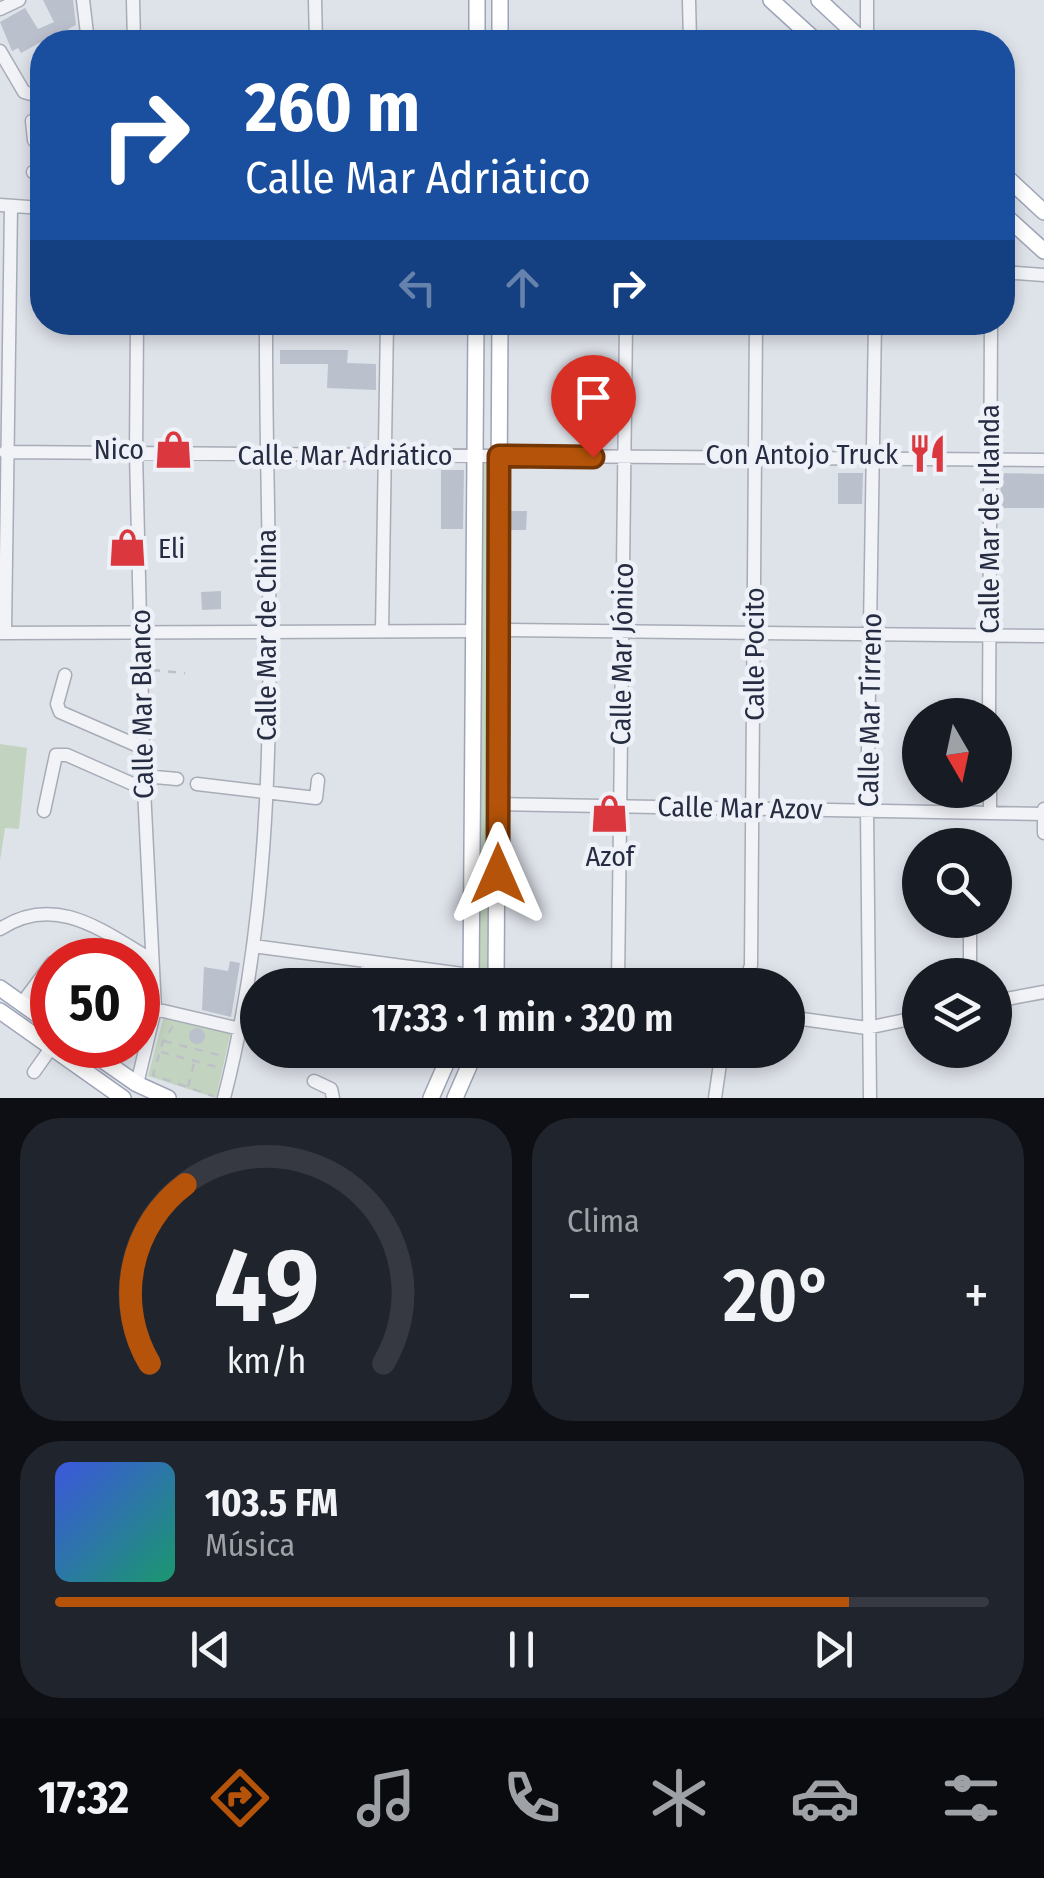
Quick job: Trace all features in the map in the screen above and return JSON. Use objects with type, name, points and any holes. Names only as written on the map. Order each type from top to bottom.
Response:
[{"type":"main road","points":[[477,0],[477,30]]},
{"type":"main road","points":[[500,0],[500,30]]},
{"type":"main road","points":[[771,0],[804,30]]},
{"type":"main road","points":[[819,0],[852,30]]},
{"type":"main road","points":[[1015,185],[1044,212]]},
{"type":"main road","points":[[1015,225],[1044,251]]},
{"type":"main road","points":[[472,968],[476,335]]},
{"type":"main road","points":[[496,968],[500,335]]},
{"type":"main road","points":[[0,988],[30,1009]]},
{"type":"main road","points":[[0,1012],[30,1033]]},
{"type":"main road","points":[[80,1068],[123,1098]]},
{"type":"main road","points":[[114,1068],[168,1098]]},
{"type":"main road","points":[[430,1098],[444,1068]]},
{"type":"main road","points":[[455,1098],[468,1068]]},
{"type":"street","points":[[0,9],[19,0]]},
{"type":"street","points":[[83,0],[87,30]]},
{"type":"street","points":[[133,0],[134,30]]},
{"type":"street","points":[[315,0],[316,30]]},
{"type":"street","points":[[689,0],[690,30]]},
{"type":"street","points":[[866,30],[867,0]]},
{"type":"street","points":[[0,51],[24,92],[30,94]]},
{"type":"street","points":[[6,206],[3,632],[474,631]]},
{"type":"street","points":[[1015,273],[1044,275]]},
{"type":"street","name":"Calle Mar Blanco","points":[[137,335],[140,630],[151,938]]},
{"type":"street","name":"Calle Mar de China","points":[[250,968],[265,795],[266,335]]},
{"type":"street","points":[[382,631],[387,335]]},
{"type":"street","name":"Calle Mar Jónico","points":[[618,968],[626,335]]},
{"type":"street","name":"Calle Pocito","points":[[751,968],[756,335]]},
{"type":"street","name":"Calle Mar Tirreno","points":[[870,1098],[867,811],[875,335]]},
{"type":"street","name":"Calle Mar de Irlanda","points":[[989,698],[992,335]]},
{"type":"street","name":"Calle Mar Adriático","points":[[3,448],[136,453],[1044,460]]},
{"type":"street","points":[[498,630],[1044,636]]},
{"type":"street","points":[[65,675],[57,704],[60,712],[143,748]]},
{"type":"street","points":[[44,811],[56,755],[67,755],[144,782],[177,779]]},
{"type":"street","points":[[196,784],[316,798],[318,780]]},
{"type":"street","name":"Calle Mar Azov","points":[[498,804],[1044,811]]},
{"type":"street","points":[[1044,811],[1044,833]]},
{"type":"street","points":[[0,929],[11,923],[72,914],[114,938]]},
{"type":"street","points":[[253,946],[401,968]]},
{"type":"street","points":[[367,968],[368,962]]},
{"type":"street","points":[[21,1003],[30,991]]},
{"type":"street","points":[[1012,998],[1044,992]]},
{"type":"street","points":[[160,1010],[240,1028]]},
{"type":"street","points":[[805,1019],[867,1028],[902,1021]]},
{"type":"street","name":"Calle Mar de China","points":[[221,1098],[240,1028]]},
{"type":"street","points":[[34,1072],[37,1068]]},
{"type":"street","name":"Calle Mar Blanco","points":[[137,1084],[141,1068]]},
{"type":"street","points":[[715,1098],[719,1068]]},
{"type":"street","points":[[314,1081],[331,1089],[332,1098]]},
{"type":"path","points":[[141,669],[185,673]]},
{"type":"path","points":[[160,1048],[176,1020]]},
{"type":"path","points":[[162,1041],[234,1058]]},
{"type":"path","points":[[160,1052],[222,1068]]},
{"type":"path","points":[[188,1087],[194,1061]]},
{"type":"path","points":[[155,1068],[153,1075],[221,1098]]},
{"type":"green space","points":[[479,461],[496,461],[494,968],[479,968]]},
{"type":"green space","points":[[0,744],[27,748],[19,829],[5,828],[0,861]]},
{"type":"green space","points":[[164,1016],[231,1031],[216,1098],[148,1076],[150,1068],[160,1068]]},
{"type":"building","points":[[43,0],[73,0],[76,25],[69,30],[30,30],[30,48],[21,53],[18,48],[12,51],[0,22],[25,8],[38,29],[54,22]]},
{"type":"building","points":[[280,350],[348,350],[347,363],[376,364],[376,390],[327,388],[328,364],[280,364]]},
{"type":"building","points":[[441,470],[464,470],[463,529],[441,529]]},
{"type":"building","points":[[838,473],[863,473],[862,504],[838,504]]},
{"type":"building","points":[[1001,473],[1044,474],[1044,508],[1000,508]]},
{"type":"building","points":[[510,511],[527,511],[526,530],[510,530]]},
{"type":"building","points":[[221,591],[221,609],[202,610],[201,592]]},
{"type":"building","points":[[230,961],[240,963],[231,1017],[202,1010],[204,967],[228,971]]},
{"type":"building","points":[[197,1028],[205,1036],[197,1044],[189,1036]]},
{"type":"place","name":"Nico","points":[[174,449]]},
{"type":"place","name":"Con Antojo Truck","points":[[928,454]]},
{"type":"place","name":"Eli","points":[[128,548]]},
{"type":"place","name":"Azof","points":[[610,813]]},
{"type":"route","points":[[498,874],[499,456],[593,457]]}]
